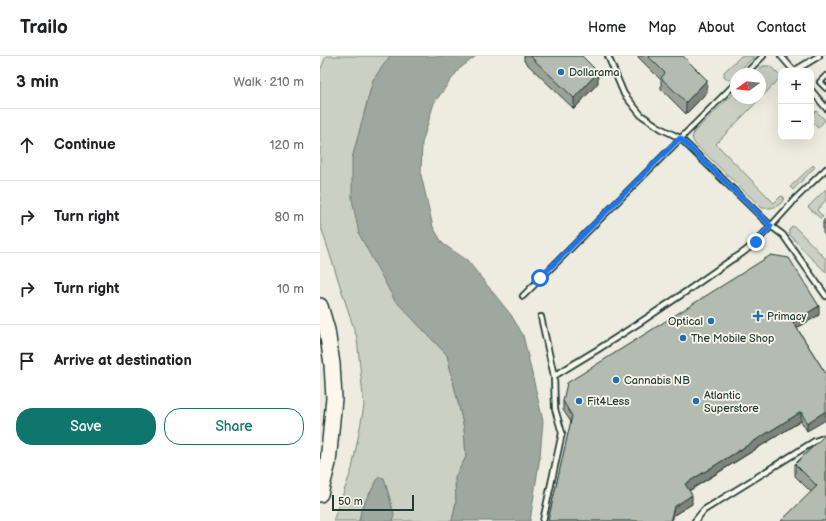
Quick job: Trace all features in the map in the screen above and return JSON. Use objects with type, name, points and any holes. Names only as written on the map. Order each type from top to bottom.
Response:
[{"type":"highway","points":[[320,306],[332,364],[334,398],[328,463],[320,494]]},
{"type":"lane","points":[[608,56],[624,94],[641,115],[662,129],[680,138],[771,226],[783,235],[826,296]]},
{"type":"lane","points":[[751,68],[763,56]]},
{"type":"lane","points":[[781,56],[791,68]]},
{"type":"lane","points":[[799,68],[819,56]]},
{"type":"lane","points":[[826,76],[820,82],[826,86]]},
{"type":"lane","points":[[522,296],[730,88]]},
{"type":"lane","points":[[814,94],[826,108]]},
{"type":"lane","points":[[554,376],[583,360],[738,256],[756,242],[795,199],[826,169]]},
{"type":"lane","points":[[541,318],[554,376],[555,409],[562,433],[544,521]]},
{"type":"lane","points":[[695,521],[704,510],[816,441],[826,437]]},
{"type":"shaded area","points":[[326,56],[390,56],[373,80],[352,159],[394,299],[447,355],[464,428],[466,457],[455,477],[456,502],[452,521],[393,521],[394,514],[384,479],[379,477],[362,507],[359,521],[333,521],[352,469],[364,406],[357,338],[320,224],[320,71]]},
{"type":"shaded area","points":[[390,56],[476,56],[459,69],[434,103],[422,143],[421,175],[433,227],[443,244],[467,260],[511,315],[523,335],[543,421],[540,456],[530,521],[452,521],[456,502],[455,477],[466,457],[464,428],[447,355],[394,299],[359,234],[352,199],[352,159],[373,80]]},
{"type":"shaded area","points":[[741,56],[755,56],[742,68],[730,68],[729,80],[724,77],[724,72]]},
{"type":"shaded area","points":[[763,66],[770,66],[778,74],[778,80],[766,92],[766,68],[761,68]]},
{"type":"shaded area","points":[[730,97],[730,104],[755,104],[716,144],[774,203],[781,196],[784,197],[781,203],[776,207],[762,208],[695,144],[692,138],[694,132]]},
{"type":"shaded area","points":[[816,111],[825,120],[818,128],[814,124],[814,113]]},
{"type":"shaded area","points":[[813,165],[815,167],[793,190],[790,187]]},
{"type":"shaded area","points":[[826,189],[826,200],[817,210],[823,217],[820,218],[808,207]]},
{"type":"shaded area","points":[[792,226],[796,228],[826,259],[826,272],[789,234],[789,230]]},
{"type":"shaded area","points":[[379,477],[384,478],[394,514],[393,521],[359,521],[362,507]]},
{"type":"building","name":"Dollarama","points":[[530,56],[582,56],[598,72],[574,98]]},
{"type":"building","points":[[648,56],[683,56],[707,80],[686,102],[661,78],[665,73]]},
{"type":"building","points":[[826,218],[826,225],[823,222]]},
{"type":"building","name":"Atlantic Superstore","points":[[771,255],[789,258],[819,306],[793,322],[826,374],[826,411],[807,423],[801,412],[685,484],[692,495],[674,507],[670,521],[548,521],[572,416],[563,401],[567,383]]},
{"type":"building","points":[[826,434],[826,521],[781,521],[817,486],[795,464]]},
{"type":"place","name":"Dollarama","points":[[561,72]]},
{"type":"place","name":"Primacy","points":[[758,316]]},
{"type":"place","name":"Optical","points":[[711,321]]},
{"type":"place","name":"The Mobile Shop","points":[[683,338]]},
{"type":"place","name":"Cannabis NB","points":[[616,380]]},
{"type":"place","name":"Fit4Less","points":[[579,401]]},
{"type":"place","name":"Atlantic Superstore","points":[[696,401]]},
{"type":"route","points":[[540,278],[680,138],[771,226],[756,242]]}]
